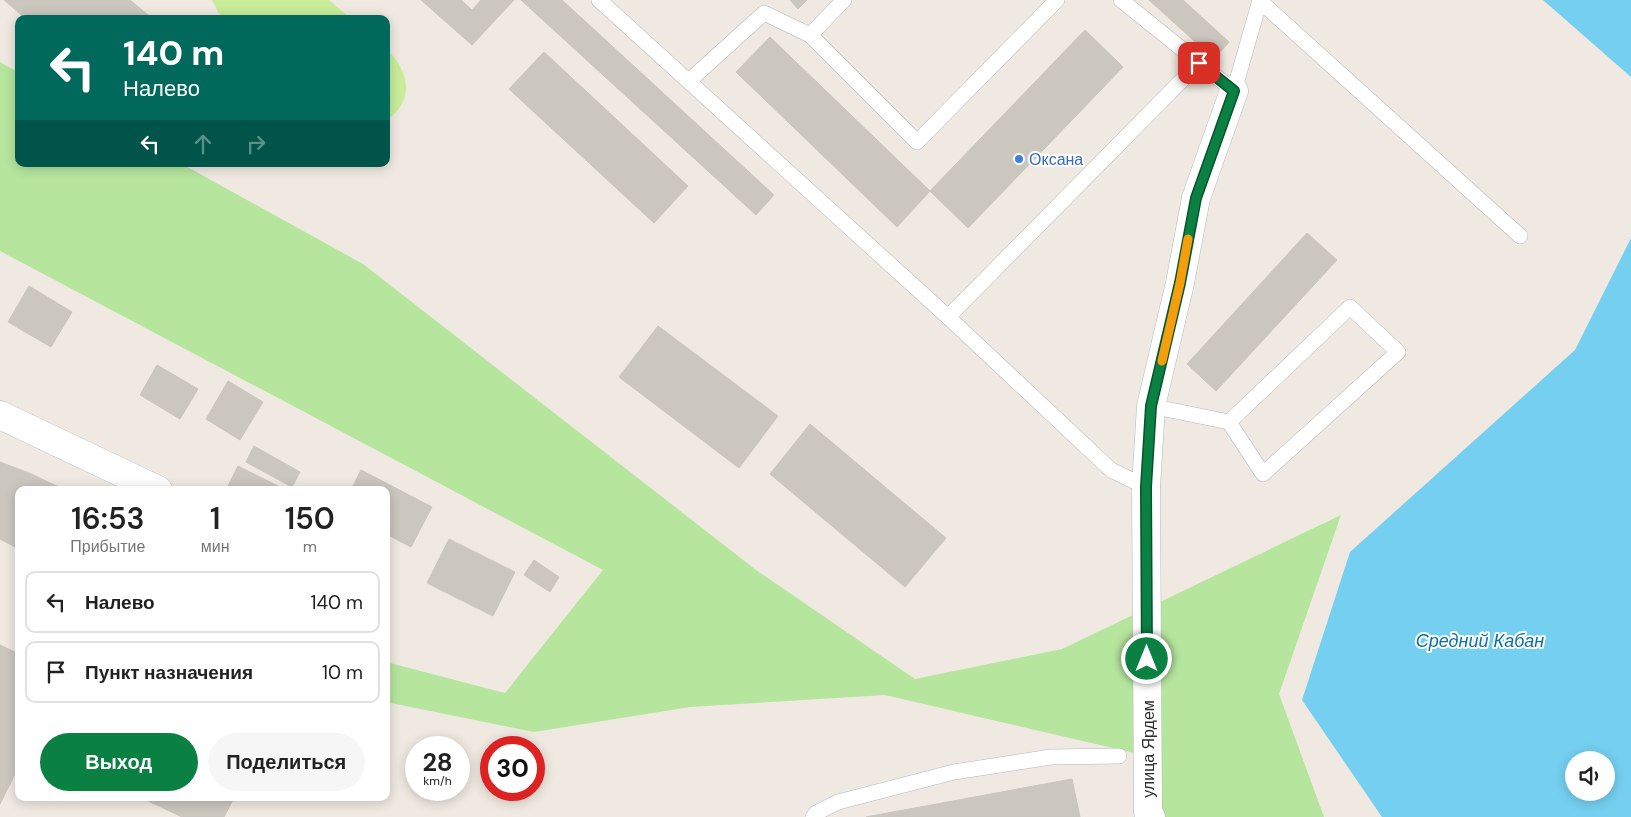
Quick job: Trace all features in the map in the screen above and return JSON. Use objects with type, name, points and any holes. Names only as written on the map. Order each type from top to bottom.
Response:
[{"type":"street","name":"улица Ярдем","points":[[1151,817],[1148,812],[1146,487],[1151,406],[1180,283],[1196,198],[1234,91]]},
{"type":"street","points":[[0,415],[150,486]]},
{"type":"lane","points":[[599,0],[948,317],[1111,470],[1146,487]]},
{"type":"lane","points":[[810,35],[844,0]]},
{"type":"lane","points":[[689,81],[764,13],[810,35],[917,142],[1057,0]]},
{"type":"lane","points":[[1121,0],[1234,91],[1262,1],[1520,236]]},
{"type":"lane","points":[[948,317],[1199,63]]},
{"type":"lane","points":[[1151,406],[1229,422],[1263,474],[1398,352],[1350,307],[1229,422]]},
{"type":"lane","points":[[813,817],[816,813],[838,802],[954,772],[1052,756],[1119,756]]},
{"type":"green space","points":[[212,0],[329,0],[346,15],[221,15]]},
{"type":"green space","points":[[390,53],[400,66],[406,85],[402,104],[396,113],[390,117]]},
{"type":"green space","points":[[0,62],[15,71],[15,167],[187,167],[363,264],[756,570],[915,679],[1062,649],[1341,515],[1279,694],[1324,817],[1137,817],[1143,755],[885,695],[690,707],[534,732],[390,703],[390,663],[505,693],[603,570],[0,251]]},
{"type":"water","points":[[1543,0],[1631,0],[1631,77]]},
{"type":"water","name":"Средний Кабан","points":[[1631,238],[1631,817],[1382,817],[1302,700],[1350,552],[1575,350]]},
{"type":"building","points":[[4,0],[130,0],[148,15],[21,15]]},
{"type":"building","points":[[421,0],[461,0],[472,10],[481,0],[514,0],[472,45]]},
{"type":"building","points":[[521,0],[562,0],[774,195],[756,215]]},
{"type":"building","points":[[790,0],[807,0],[798,9]]},
{"type":"building","points":[[1149,0],[1183,0],[1229,42],[1214,59]]},
{"type":"building","points":[[1085,30],[1123,67],[968,228],[930,191]]},
{"type":"building","points":[[770,37],[930,191],[897,227],[736,72]]},
{"type":"building","points":[[544,52],[688,186],[654,223],[509,89]]},
{"type":"building","points":[[1307,233],[1337,260],[1216,391],[1187,364]]},
{"type":"building","points":[[29,286],[72,312],[51,347],[8,322]]},
{"type":"building","points":[[658,326],[778,416],[739,468],[619,377]]},
{"type":"building","points":[[157,365],[198,389],[180,419],[140,395]]},
{"type":"building","points":[[228,381],[263,402],[240,440],[206,419]]},
{"type":"building","points":[[810,424],[946,538],[905,587],[770,474]]},
{"type":"building","points":[[254,446],[300,472],[293,486],[290,486],[246,462]]},
{"type":"building","points":[[0,462],[57,486],[15,486],[15,547],[0,539]]},
{"type":"building","points":[[238,466],[278,486],[228,486]]},
{"type":"building","points":[[361,470],[432,507],[411,547],[390,536],[390,486],[353,486]]},
{"type":"building","points":[[449,539],[515,572],[493,616],[427,583]]},
{"type":"building","points":[[534,560],[559,577],[550,592],[524,575]]},
{"type":"building","points":[[0,645],[15,652],[15,774],[0,804]]},
{"type":"building","points":[[1072,779],[1080,817],[866,817]]},
{"type":"building","points":[[148,801],[232,801],[224,817],[182,817]]},
{"type":"slow traffic","points":[[1162,361],[1188,239]]},
{"type":"place","name":"Оксана","points":[[1019,159]]},
{"type":"route","points":[[1147,659],[1146,487],[1151,406],[1180,283],[1196,198],[1234,91],[1199,63]]}]
